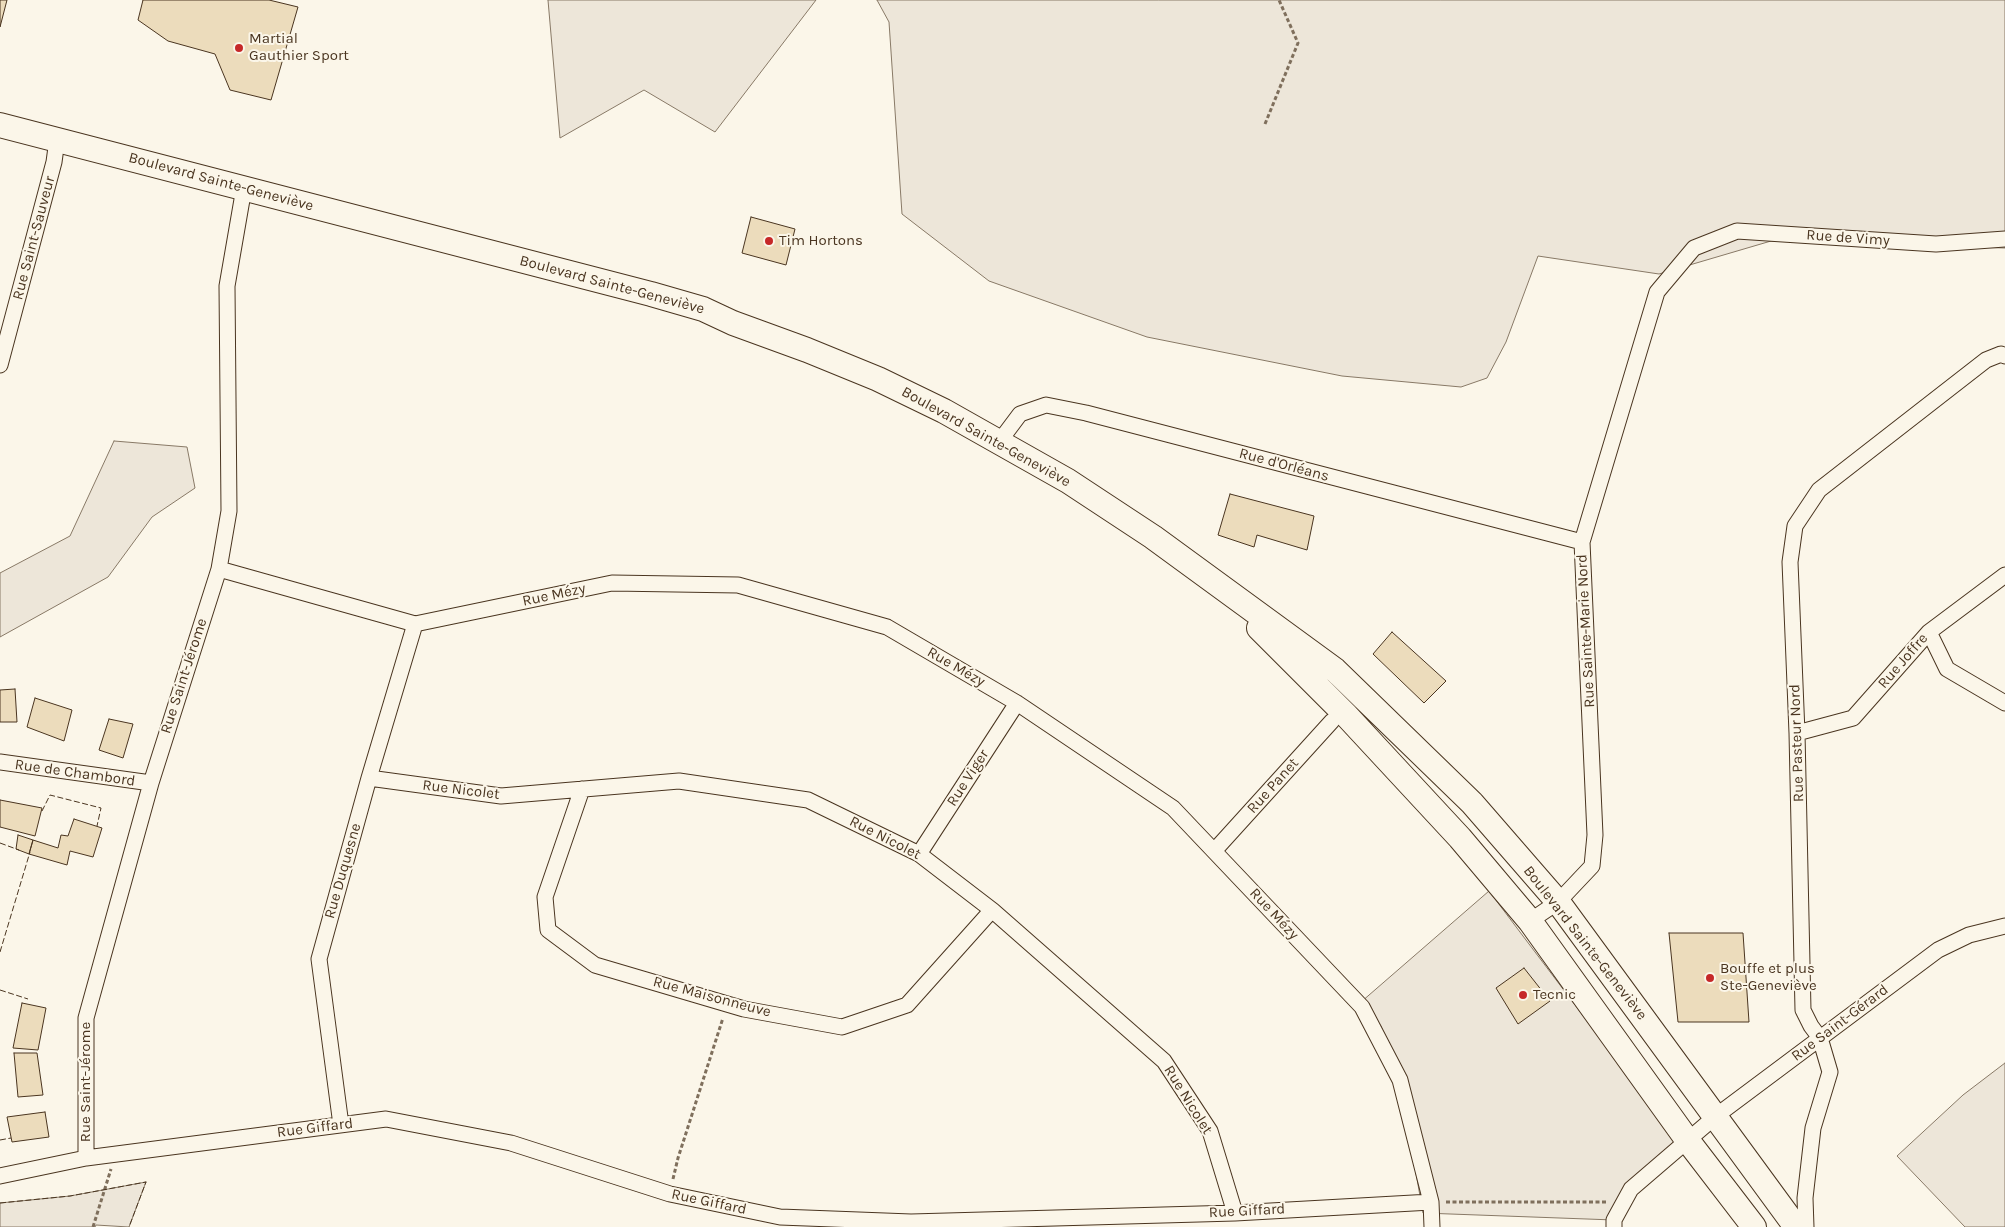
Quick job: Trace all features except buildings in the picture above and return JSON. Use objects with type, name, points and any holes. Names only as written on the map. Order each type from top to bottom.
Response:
[{"type":"main road","name":"Boulevard Sainte-Geneviève","points":[[0,125],[703,308],[733,323],[878,379],[944,411],[1078,488],[1153,537],[1336,670],[1472,803],[1558,902],[1796,1227]]},
{"type":"main road","name":"Boulevard Sainte-Geneviève","points":[[1204,574],[1345,714],[1460,838],[1530,921],[1688,1141],[1754,1227]]},
{"type":"street","name":"Rue Saint-Sauveur","points":[[0,365],[54,162],[57,140]]},
{"type":"street","name":"Rue Saint-Jérome","points":[[86,1158],[86,1018],[151,782],[219,568],[229,511],[226,286],[244,188]]},
{"type":"street","name":"Rue de Vimy","points":[[1694,248],[1737,231],[1936,244],[2005,239]]},
{"type":"street","name":"Rue Sainte-Marie Nord","points":[[1530,921],[1558,902],[1592,866],[1596,835],[1582,542],[1657,292],[1694,248]]},
{"type":"street","name":"Rue Pasteur Nord","points":[[1806,1227],[1805,1198],[1813,1128],[1830,1072],[1820,1038],[1810,1026],[1803,1010],[1797,733],[1790,562],[1794,526],[1819,490],[1986,360],[2002,354],[2005,356]]},
{"type":"street","name":"Rue d'Orléans","points":[[999,442],[1020,414],[1046,405],[1086,413],[1582,542]]},
{"type":"street","name":"Rue Mézy","points":[[219,568],[415,624],[612,583],[738,585],[887,627],[1017,702],[1173,808],[1215,850],[1362,1007],[1400,1080],[1431,1202],[1432,1227]]},
{"type":"street","name":"Rue Joffre","points":[[1797,733],[1853,718],[1929,632],[2005,575]]},
{"type":"street","name":"Rue Duquesne","points":[[341,1125],[319,959],[369,778],[415,624]]},
{"type":"street","points":[[1929,632],[1947,669],[2005,703]]},
{"type":"street","name":"Rue Viger","points":[[919,854],[1017,702]]},
{"type":"street","name":"Rue Panet","points":[[1215,850],[1332,721]]},
{"type":"street","name":"Rue de Chambord","points":[[0,762],[151,782]]},
{"type":"street","name":"Rue Nicolet","points":[[369,778],[501,796],[679,781],[808,800],[919,854],[992,910],[1164,1061],[1210,1131],[1235,1213]]},
{"type":"street","name":"Rue Maisonneuve","points":[[582,788],[544,897],[548,930],[595,964],[744,1009],[842,1027],[907,1004],[992,910]]},
{"type":"street","name":"Rue Saint-Gérard","points":[[1614,1227],[1614,1220],[1631,1189],[1716,1116],[1938,950],[1969,935],[2005,926]]},
{"type":"street","name":"Rue Giffard","points":[[0,1176],[86,1158],[386,1120],[511,1143],[670,1194],[780,1217],[911,1224],[1235,1213],[1431,1202]]},
{"type":"path","points":[[1265,124],[1298,44],[1279,0]]},
{"type":"path","points":[[670,1194],[678,1158],[728,1004]]},
{"type":"path","points":[[93,1227],[115,1154]]},
{"type":"path","points":[[1431,1202],[1623,1202]]},
{"type":"shaded area","points":[[548,0],[816,0],[715,132],[644,90],[560,138]]},
{"type":"shaded area","points":[[877,0],[2005,0],[2005,248],[1771,241],[1659,274],[1538,256],[1506,342],[1487,378],[1461,387],[1342,376],[1147,337],[989,281],[902,214],[889,22]]},
{"type":"shaded area","points":[[114,441],[187,447],[195,488],[152,517],[108,577],[0,637],[0,573],[70,536]]},
{"type":"shaded area","points":[[1489,891],[1680,1144],[1614,1220],[1423,1213],[1399,1077],[1381,1026],[1361,1002]]},
{"type":"shaded area","points":[[2005,1063],[2005,1227],[1965,1227],[1897,1156],[1963,1095]]},
{"type":"shaded area","points":[[146,1182],[129,1227],[96,1225],[95,1227],[0,1227],[0,1203],[70,1196]]},
{"type":"fence","points":[[42,811],[50,795],[101,808],[97,826]]},
{"type":"fence","points":[[0,843],[19,850]]},
{"type":"fence","points":[[0,952],[30,852]]},
{"type":"fence","points":[[0,990],[28,999]]},
{"type":"fence","points":[[0,1140],[11,1138]]},
{"type":"fence","points":[[0,1203],[70,1196],[146,1182],[129,1227]]},
{"type":"place","name":"Martial Gauthier Sport","points":[[239,48]]},
{"type":"place","name":"Tim Hortons","points":[[769,241]]},
{"type":"place","name":"Bouffe et plus Ste-Geneviève","points":[[1710,978]]},
{"type":"place","name":"Tecnic","points":[[1523,995]]}]
